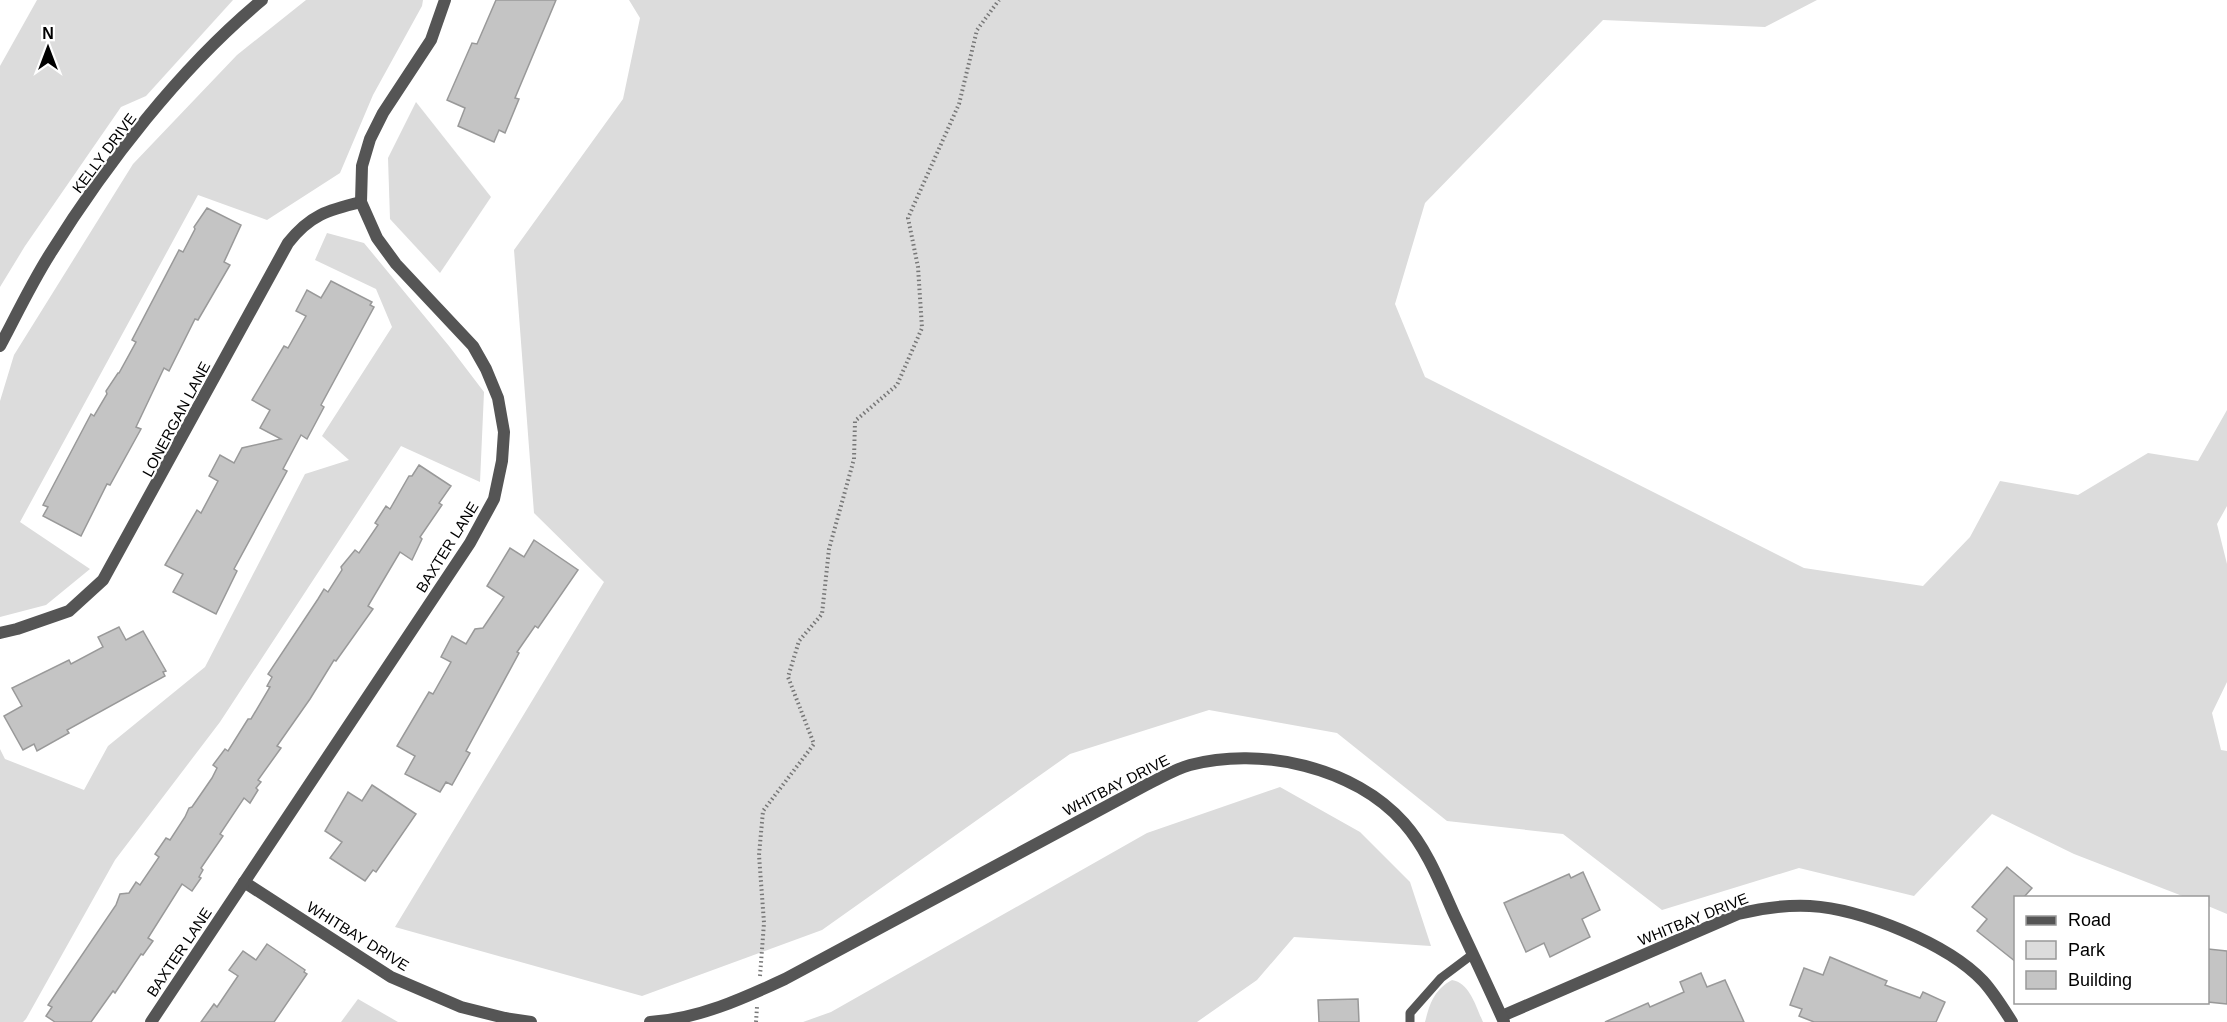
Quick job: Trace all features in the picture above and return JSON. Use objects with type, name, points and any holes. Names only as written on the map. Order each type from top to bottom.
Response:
[{"type":"street","name":"KELLY DRIVE","points":[[0,346],[49,255],[111,165],[170,92],[235,22],[262,0]]},
{"type":"street","name":"BAXTER LANE","points":[[151,1022],[470,543],[494,499],[502,461],[504,432],[498,398],[486,369],[473,346],[396,264],[377,238],[362,202],[362,166],[370,139],[383,113],[431,40],[445,0]]},
{"type":"street","name":"LONERGAN LANE","points":[[0,633],[69,611],[103,580],[288,243],[313,217],[362,202]]},
{"type":"street","name":"WHITBAY DRIVE","points":[[650,1022],[704,1012],[758,991],[1188,765],[1226,759],[1262,758],[1299,765],[1337,776],[1373,795],[1404,822],[1421,846],[1503,1019],[1738,914],[1761,908],[1811,906],[1841,910],[1907,933],[1939,948],[1983,981],[2012,1022]]},
{"type":"street","name":"WHITBAY DRIVE","points":[[244,882],[391,977],[461,1006],[505,1018],[531,1022]]},
{"type":"lane","points":[[1410,1022],[1410,1013],[1441,978],[1473,954]]},
{"type":"path","points":[[756,1022],[764,923],[759,855],[763,811],[814,744],[788,677],[799,641],[822,614],[829,549],[854,459],[855,421],[897,385],[922,328],[918,267],[908,218],[959,104],[977,30],[999,0]]},
{"type":"green space","points":[[37,0],[233,0],[146,96],[121,107],[25,246],[0,287],[0,66]]},
{"type":"green space","points":[[306,0],[423,0],[422,6],[373,95],[340,173],[267,220],[198,195],[20,522],[90,569],[46,605],[0,617],[0,401],[14,355],[133,164],[237,55]]},
{"type":"green space","points":[[629,0],[1817,0],[1765,27],[1603,20],[1425,203],[1395,304],[1425,377],[1804,568],[1923,586],[1970,537],[2000,481],[2078,495],[2148,453],[2198,461],[2227,410],[2227,506],[2217,524],[2227,564],[2227,682],[2212,713],[2221,750],[2227,751],[2227,914],[2209,906],[2209,896],[2182,896],[2074,854],[1992,814],[1914,896],[1799,868],[1662,910],[1563,834],[1447,821],[1337,733],[1209,710],[1070,754],[822,930],[642,996],[395,927],[604,582],[534,513],[514,250],[623,99],[640,18]]},
{"type":"green space","points":[[416,102],[491,197],[440,273],[390,219],[388,158]]},
{"type":"green space","points":[[327,233],[364,243],[484,392],[480,482],[401,446],[220,722],[115,860],[26,1019],[23,1022],[0,1022],[0,749],[5,759],[84,790],[108,746],[205,667],[305,474],[349,460],[322,436],[392,327],[376,289],[315,260]]},
{"type":"green space","points":[[1280,787],[1360,832],[1410,882],[1431,946],[1294,937],[1257,980],[1197,1022],[803,1022],[831,1012],[1147,833]]},
{"type":"green space","points":[[1452,980],[1468,991],[1483,1022],[1425,1022],[1434,998],[1441,988]]},
{"type":"green space","points":[[358,999],[398,1022],[341,1022]]},
{"type":"building","points":[[496,0],[556,0],[515,98],[519,99],[505,133],[499,130],[494,142],[458,126],[465,108],[447,100],[472,43],[477,44]]},
{"type":"building","points":[[207,208],[241,225],[224,262],[230,265],[198,320],[195,319],[169,371],[164,368],[136,427],[141,429],[110,485],[107,484],[81,536],[43,516],[48,507],[43,505],[91,414],[94,416],[107,394],[106,391],[136,342],[132,340],[179,250],[183,252],[194,227]]},
{"type":"building","points":[[331,281],[372,302],[370,305],[374,307],[321,405],[324,407],[307,439],[301,435],[283,469],[287,471],[234,569],[237,571],[216,614],[173,592],[183,574],[165,565],[197,510],[201,513],[218,481],[209,476],[220,455],[234,463],[242,448],[281,439],[260,428],[270,410],[252,400],[284,346],[288,348],[306,316],[296,311],[307,290],[321,298]]},
{"type":"building","points":[[419,465],[451,486],[439,503],[442,505],[420,537],[422,539],[412,560],[400,552],[368,606],[373,609],[336,661],[334,660],[277,746],[281,748],[258,780],[261,782],[250,803],[244,798],[220,834],[223,836],[201,868],[203,870],[199,877],[201,878],[192,891],[182,884],[148,938],[153,941],[143,955],[141,954],[115,993],[113,991],[91,1022],[55,1022],[46,1016],[52,1007],[48,1005],[116,905],[120,894],[129,893],[136,882],[140,885],[159,857],[155,854],[166,838],[170,840],[189,808],[212,778],[217,768],[213,765],[225,749],[228,751],[248,719],[251,719],[270,687],[267,686],[272,677],[268,674],[324,589],[328,592],[342,570],[341,567],[355,550],[359,553],[378,525],[375,523],[386,506],[390,509],[409,476],[412,476]]},
{"type":"building","points":[[534,540],[578,570],[538,628],[535,626],[517,652],[519,653],[466,751],[470,753],[452,785],[446,782],[440,792],[405,774],[415,756],[397,746],[429,692],[433,694],[451,662],[441,657],[452,636],[466,644],[475,629],[483,628],[504,597],[487,586],[510,548],[524,557]]},
{"type":"building","points":[[119,627],[126,640],[143,631],[166,671],[163,672],[165,676],[67,730],[69,733],[37,751],[34,744],[23,750],[4,716],[22,706],[12,688],[69,660],[71,664],[103,647],[98,637]]},
{"type":"building","points":[[372,785],[416,814],[376,872],[373,870],[365,881],[330,858],[342,842],[325,831],[348,792],[362,801]]},
{"type":"building","points":[[2007,867],[2032,888],[2025,896],[2014,896],[2014,960],[1977,931],[1987,919],[1972,907]]},
{"type":"building","points":[[1583,872],[1600,910],[1582,919],[1590,937],[1550,957],[1544,943],[1526,952],[1504,903],[1569,874],[1571,878]]},
{"type":"building","points":[[267,944],[305,970],[307,974],[274,1022],[201,1022],[214,1004],[217,1007],[238,976],[229,970],[243,951],[256,960]]},
{"type":"building","points":[[2209,949],[2227,951],[2227,1004],[2209,1002]]},
{"type":"building","points":[[1830,957],[1887,981],[1885,985],[1920,998],[1923,992],[1945,1002],[1936,1022],[1814,1022],[1799,1016],[1802,1009],[1790,1005],[1804,968],[1823,975]]},
{"type":"building","points":[[1701,973],[1707,987],[1725,980],[1744,1022],[1605,1022],[1648,1003],[1650,1007],[1684,992],[1680,982]]},
{"type":"building","points":[[1358,999],[1359,1022],[1319,1022],[1318,1000]]}]
